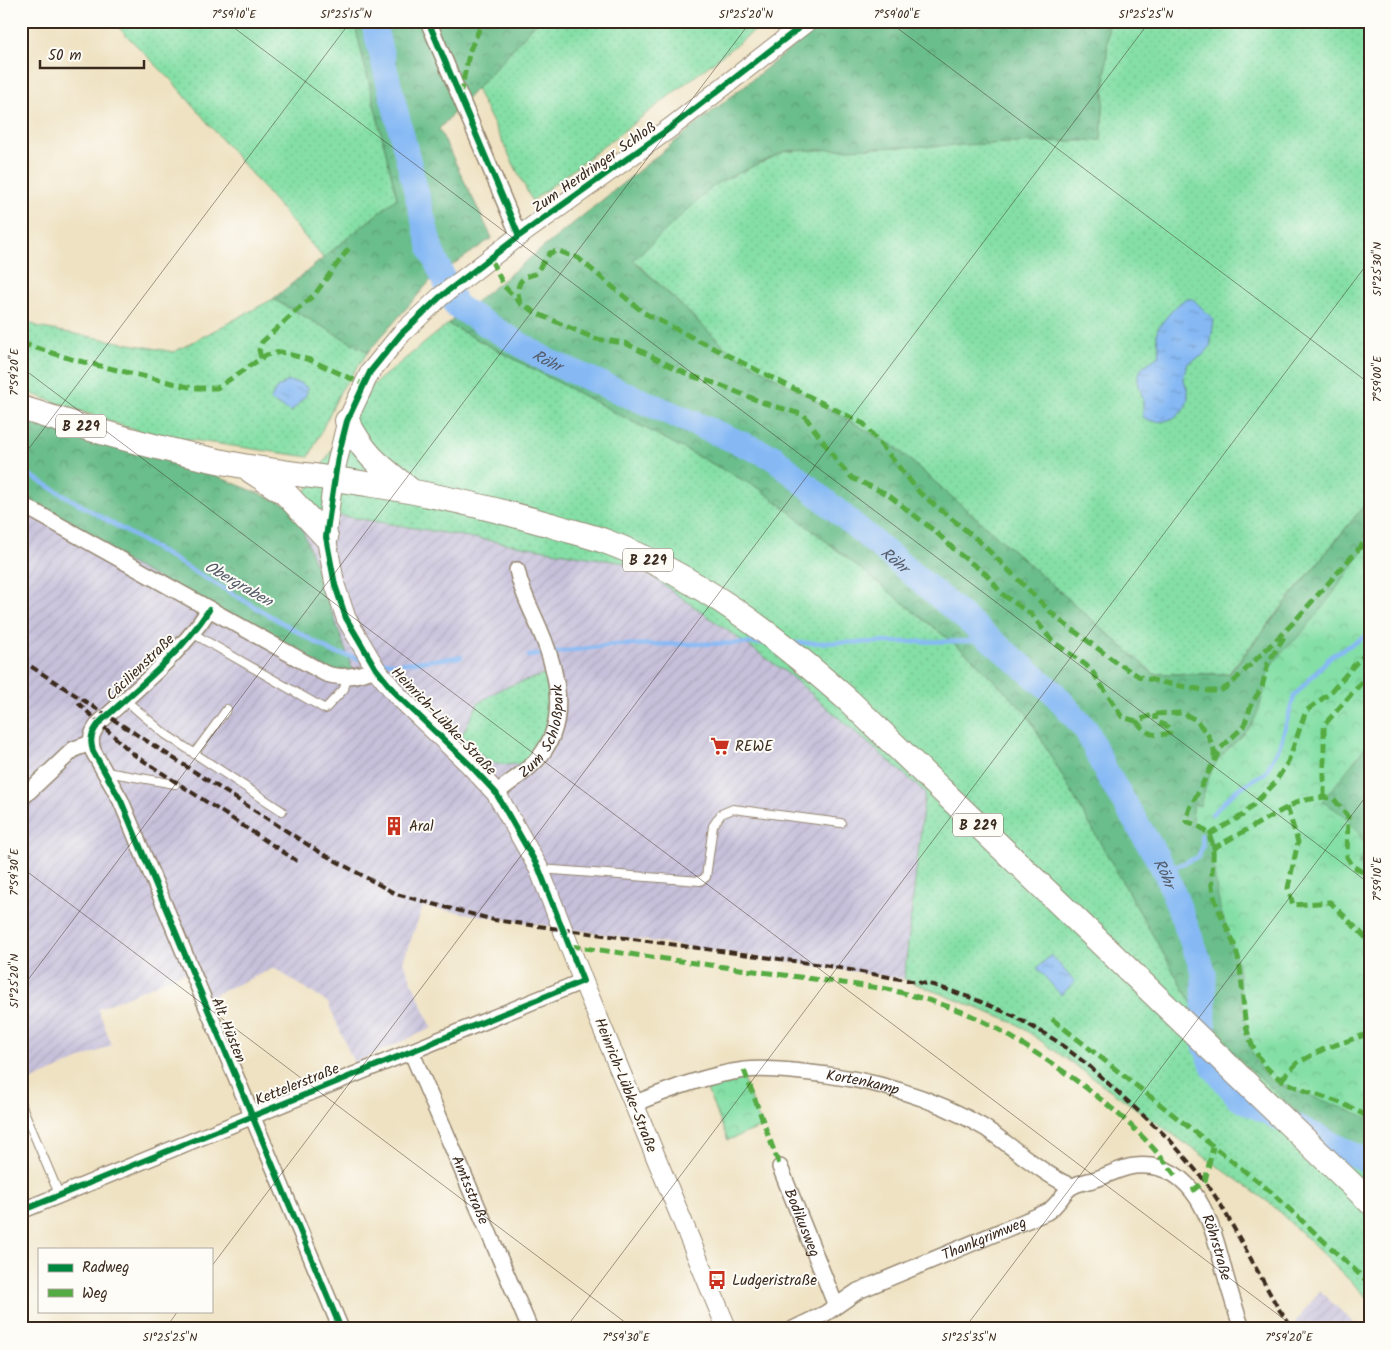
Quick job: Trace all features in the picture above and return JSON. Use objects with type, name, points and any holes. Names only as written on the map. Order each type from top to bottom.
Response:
[{"type":"main road","name":"B 229","points":[[21,408],[110,435],[243,466],[410,490],[523,517],[606,541],[654,562],[697,586],[761,627],[849,701],[1370,1202]]},
{"type":"main road","points":[[347,421],[360,446],[373,461],[410,490]]},
{"type":"main road","points":[[243,466],[286,493],[326,536]]},
{"type":"street","points":[[428,21],[519,236]]},
{"type":"street","name":"Zum Herdringer Schloß","points":[[376,669],[346,618],[335,585],[326,536],[333,479],[347,421],[370,372],[401,334],[440,298],[491,260],[519,236],[670,128],[808,21]]},
{"type":"street","name":"Heinrich-Lübke-Straße","points":[[21,504],[324,673],[336,677],[376,669],[397,695],[470,765],[496,793],[539,869],[633,1104],[727,1329]]},
{"type":"street","name":"Zum Schloßpark","points":[[496,793],[535,762],[546,748],[553,734],[558,715],[558,696],[549,654],[522,594],[517,570]]},
{"type":"street","name":"Cäcilienstraße","points":[[90,743],[94,730],[124,699],[164,664],[192,633],[209,610]]},
{"type":"street","points":[[21,799],[74,749],[90,743]]},
{"type":"street","name":"Alt Hüsten","points":[[90,743],[121,800],[146,858],[251,1116],[341,1329]]},
{"type":"street","name":"Kettelerstraße","points":[[21,1211],[583,981]]},
{"type":"street","name":"Amtsstraße","points":[[411,1051],[530,1329]]},
{"type":"street","name":"Kortenkamp","points":[[633,1104],[697,1080],[744,1070],[813,1073],[868,1082],[911,1093],[948,1108],[994,1134],[1059,1182],[1072,1186]]},
{"type":"street","name":"Röhrstraße","points":[[1072,1186],[1133,1166],[1158,1168],[1175,1175],[1192,1191],[1211,1221],[1242,1329]]},
{"type":"street","name":"Bodikusweg","points":[[780,1167],[836,1306]]},
{"type":"street","name":"Thankgrimweg","points":[[793,1329],[826,1314],[858,1291],[1047,1212],[1056,1206],[1072,1186]]},
{"type":"lane","points":[[192,633],[325,709],[344,689],[347,676]]},
{"type":"lane","points":[[124,699],[165,734],[282,811]]},
{"type":"lane","points":[[194,754],[227,710]]},
{"type":"lane","points":[[106,772],[174,784]]},
{"type":"lane","points":[[539,869],[700,881],[706,876],[714,826],[721,814],[733,809],[840,823]]},
{"type":"lane","points":[[21,1104],[59,1194]]},
{"type":"shaded area","points":[[21,505],[357,684],[295,508],[636,565],[787,673],[926,792],[904,979],[423,907],[403,961],[432,1028],[354,1063],[328,1003],[274,968],[198,1002],[185,972],[98,1009],[112,1045],[21,1085]]},
{"type":"shaded area","points":[[1320,1291],[1360,1329],[1290,1329]]},
{"type":"green space","points":[[112,21],[354,21],[397,198],[323,258],[172,81]]},
{"type":"green space","points":[[354,21],[538,21],[439,129],[492,238],[431,280],[368,352],[273,299],[397,198]]},
{"type":"green space","points":[[538,21],[767,21],[532,201],[476,89]]},
{"type":"green space","points":[[825,21],[1109,21],[1101,140],[786,151],[717,183],[633,260],[728,350],[895,447],[1154,674],[1229,674],[1370,498],[1370,1158],[1322,1135],[1204,1025],[1027,714],[971,657],[762,490],[448,324]]},
{"type":"green space","points":[[1109,21],[1370,21],[1370,498],[1228,674],[1154,674],[895,447],[728,350],[633,259],[717,183],[786,151],[1101,140]]},
{"type":"green space","points":[[273,299],[368,352],[341,390],[309,457],[143,433],[21,390],[21,319],[42,328],[174,352]]},
{"type":"green space","points":[[448,324],[762,490],[971,657],[1027,714],[1204,1025],[1322,1135],[1370,1158],[1370,1300],[1271,1204],[1017,1024],[904,979],[925,792],[787,673],[636,565],[295,508],[374,384]]},
{"type":"green space","points":[[21,397],[295,508],[358,685],[21,505]]},
{"type":"green space","points":[[1370,541],[1370,741],[1322,802],[1349,821],[1368,848],[1358,864],[1370,872],[1370,1118],[1271,1081],[1259,1067],[1252,1053],[1241,996],[1238,964],[1220,908],[1214,872],[1212,843],[1208,833],[1195,825],[1192,819],[1194,804],[1200,806],[1209,777],[1216,763],[1252,724],[1259,708],[1271,666],[1318,613]]},
{"type":"green space","points":[[546,674],[549,712],[544,732],[532,752],[523,763],[512,765],[495,763],[482,756],[462,735],[478,703],[503,688]]},
{"type":"green space","points":[[743,1079],[762,1127],[728,1140],[705,1085]]},
{"type":"water","points":[[1185,299],[1193,299],[1214,320],[1210,347],[1202,356],[1188,363],[1184,378],[1188,397],[1183,411],[1164,421],[1149,420],[1143,417],[1143,399],[1138,376],[1142,367],[1159,356],[1158,329],[1169,314]]},
{"type":"water","points":[[287,381],[300,383],[308,388],[306,395],[291,412],[270,400],[276,389]]},
{"type":"water","points":[[1051,955],[1075,982],[1061,995],[1037,968]]},
{"type":"waterway","name":"Röhr","points":[[373,21],[431,250],[456,306],[548,361],[773,457],[1053,692],[1087,731],[1105,770],[1165,871],[1204,973],[1204,1043],[1214,1068],[1239,1098],[1370,1163]]},
{"type":"waterway","name":"Obergraben","points":[[21,470],[332,652],[365,660]]},
{"type":"waterway","points":[[1212,814],[1235,791],[1266,772],[1280,745],[1294,696],[1331,656],[1370,634]]},
{"type":"waterway","points":[[795,643],[993,641]]},
{"type":"waterway","points":[[529,656],[613,645],[765,643]]},
{"type":"waterway","name":"Obergraben","points":[[377,661],[397,664],[461,657]]},
{"type":"waterway","points":[[1165,871],[1198,857],[1203,846],[1201,835]]},
{"type":"railway","points":[[21,660],[316,850],[396,894],[494,920],[823,965],[933,985],[972,998],[1014,1016],[1055,1040],[1088,1065],[1169,1139],[1205,1181],[1221,1205],[1278,1308],[1293,1329]]},
{"type":"railway","points":[[78,703],[133,754],[297,861]]},
{"type":"marked path","points":[[460,95],[470,50],[483,21]]},
{"type":"marked path","points":[[261,358],[259,350],[262,342],[315,294],[349,248]]},
{"type":"marked path","points":[[520,303],[519,284],[524,278],[535,274],[550,253],[558,251],[578,258],[644,313],[864,424],[920,493],[979,541],[1058,619],[1116,662],[1140,677],[1209,691],[1220,691],[1230,685],[1292,624],[1362,545],[1370,531]]},
{"type":"marked path","points":[[491,260],[504,286],[520,303],[538,314],[596,339],[625,343],[689,375],[764,403],[804,415],[840,465],[852,478],[887,494],[936,532],[958,553],[986,574],[1002,594],[1032,615],[1052,641],[1086,665],[1122,717],[1136,721],[1155,714],[1182,713],[1196,720],[1208,735],[1214,750],[1214,761]]},
{"type":"marked path","points":[[21,343],[71,359],[193,388],[217,388],[266,355],[281,352],[310,360],[363,384]]},
{"type":"marked path","points":[[1284,637],[1268,663],[1262,687],[1252,703],[1244,726],[1221,748],[1190,808],[1186,821],[1204,829],[1213,846],[1212,887],[1237,954],[1244,1014],[1251,1042],[1258,1055],[1275,1076],[1293,1086],[1343,1104],[1370,1118]]},
{"type":"marked path","points":[[1209,835],[1243,815],[1274,784],[1288,762],[1306,711],[1330,693],[1357,662],[1370,651]]},
{"type":"marked path","points":[[1324,797],[1324,725],[1370,673]]},
{"type":"marked path","points":[[1136,721],[1151,734],[1170,733],[1168,727],[1156,721],[1155,714]]},
{"type":"marked path","points":[[1212,849],[1299,801],[1324,797],[1334,799],[1348,817],[1347,857],[1353,866],[1370,877]]},
{"type":"marked path","points":[[1287,807],[1298,842],[1288,888],[1293,905],[1330,902],[1370,942]]},
{"type":"marked path","points":[[570,946],[887,989],[929,1000],[960,1011],[980,1019],[1007,1034],[1097,1096],[1131,1125],[1175,1175]]},
{"type":"marked path","points":[[1052,1019],[1271,1192],[1370,1284]]},
{"type":"marked path","points":[[1281,1080],[1297,1063],[1324,1049],[1370,1033]]},
{"type":"marked path","points":[[744,1070],[780,1167]]},
{"type":"marked path","points":[[1192,1191],[1205,1181],[1213,1147]]},
{"type":"cycle path","points":[[428,21],[519,236]]},
{"type":"cycle path","points":[[21,1211],[583,981],[539,869],[496,793],[470,765],[397,695],[376,669],[346,618],[335,585],[326,537],[338,457],[347,421],[370,372],[401,334],[440,297],[519,236],[670,128],[808,21]]},
{"type":"cycle path","points":[[209,610],[186,641],[144,683],[100,722],[95,729],[91,743],[93,751],[121,801],[341,1329]]},
{"type":"place","name":"REWE","points":[[720,746]]},
{"type":"place","name":"Aral","points":[[394,826]]},
{"type":"place","name":"Ludgeristraße","points":[[717,1280]]}]
